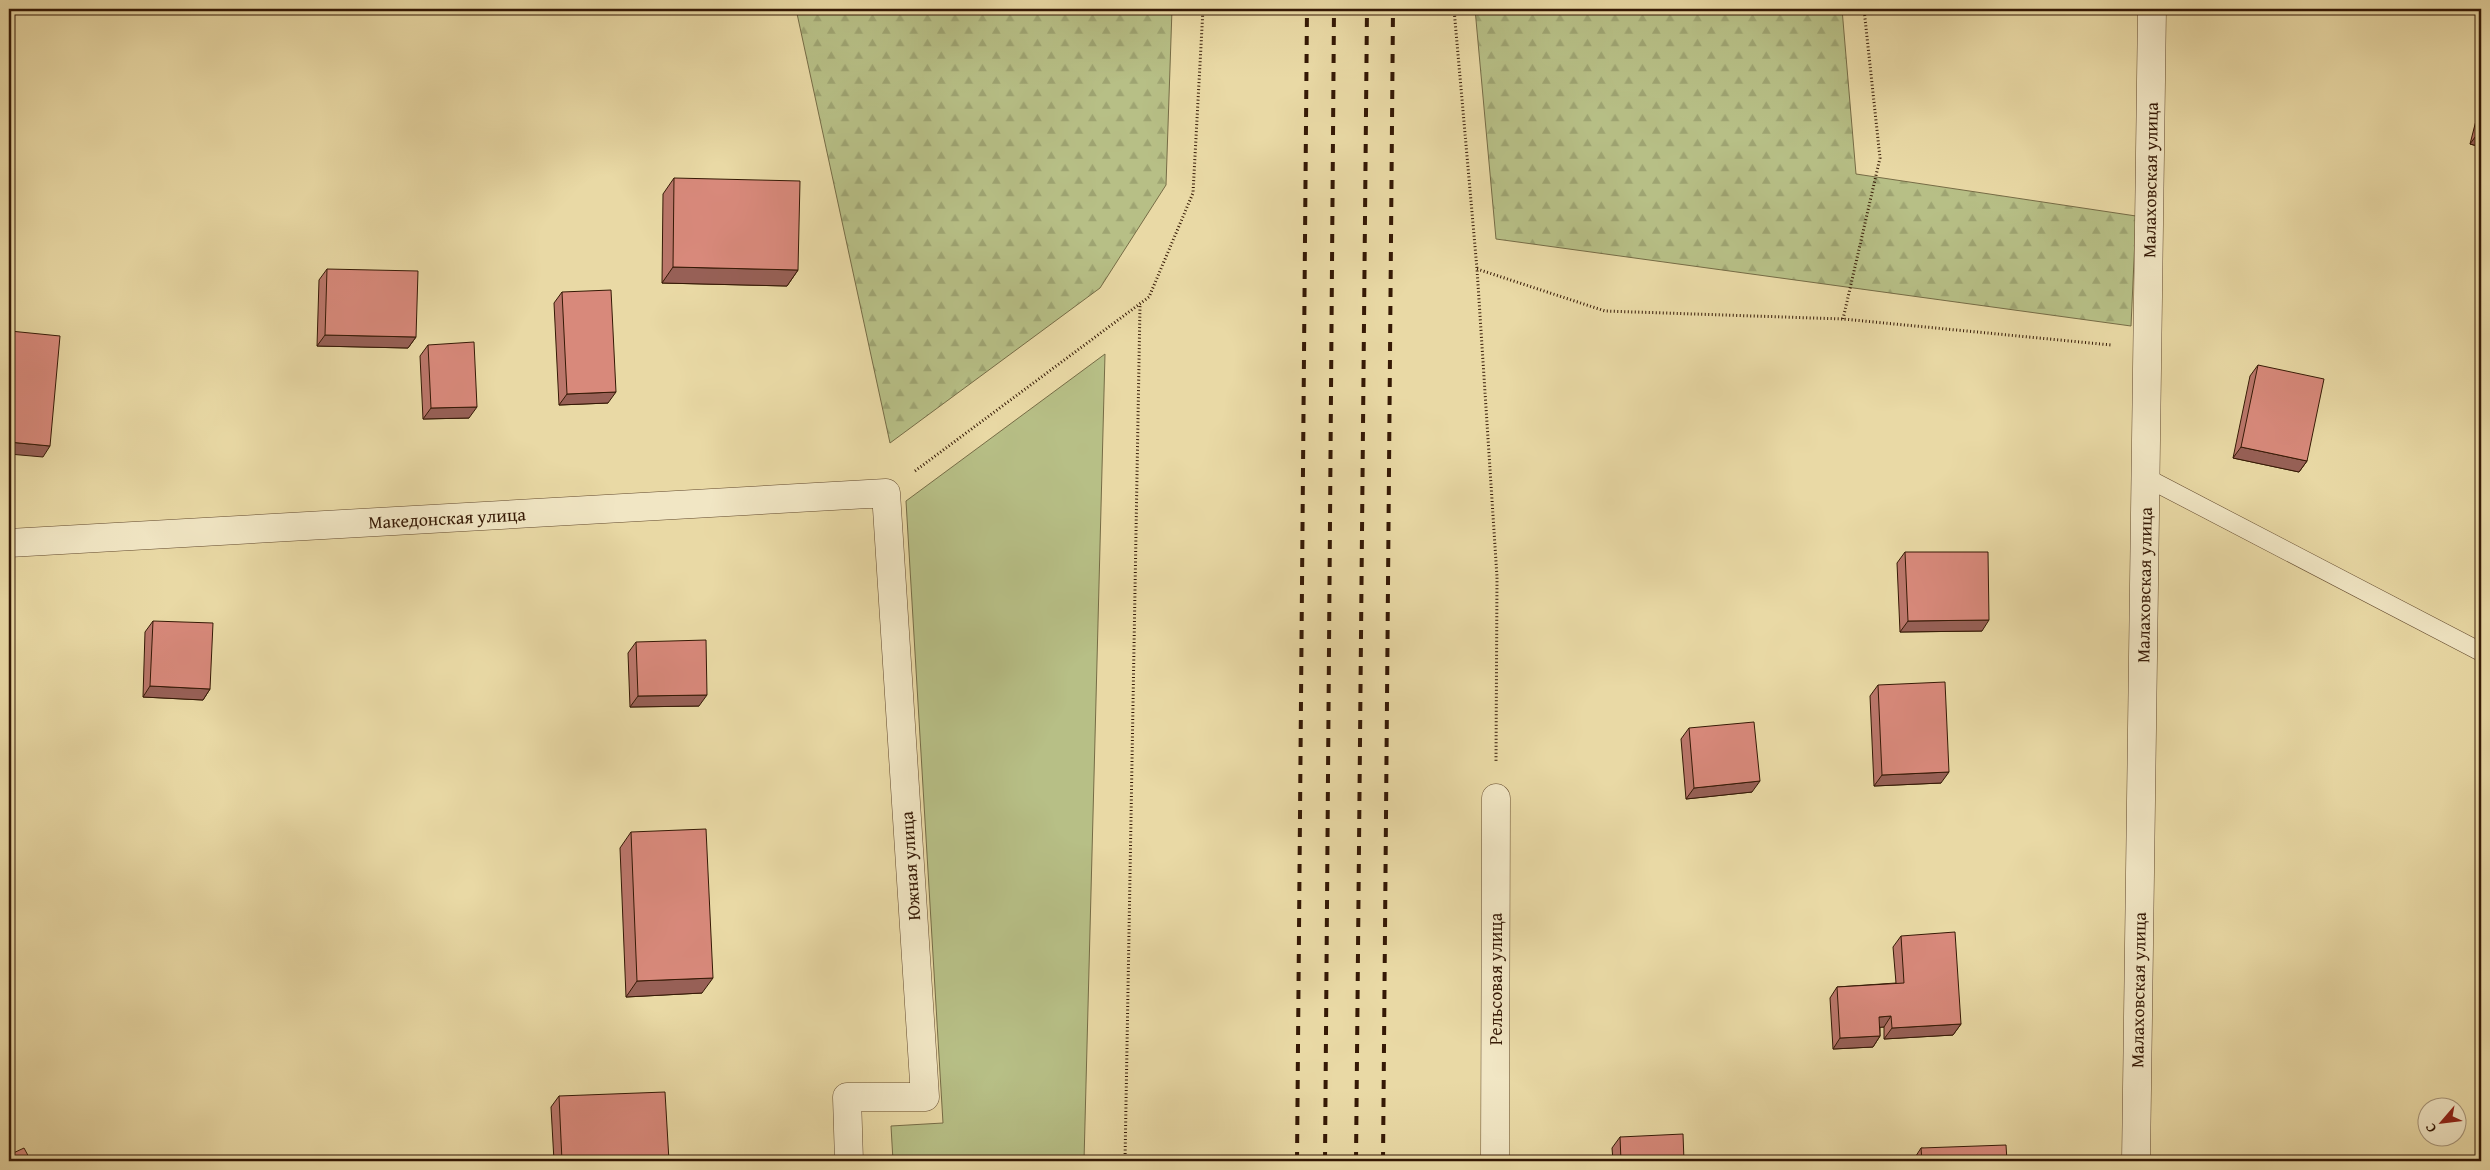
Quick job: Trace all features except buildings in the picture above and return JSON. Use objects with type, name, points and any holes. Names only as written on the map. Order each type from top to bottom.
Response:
[{"type":"street","name":"Малаховская улица","points":[[2136,1161],[2152,9]]},
{"type":"street","name":"Македонская улица","points":[[9,543],[886,493]]},
{"type":"street","name":"Южная улица","points":[[849,1161],[847,1097],[925,1097],[886,493]]},
{"type":"street","name":"Рельсовая улица","points":[[1495,1161],[1496,798]]},
{"type":"lane","points":[[2145,476],[2481,652]]},
{"type":"path","points":[[886,493],[1149,297],[1194,193],[1203,9]]},
{"type":"path","points":[[1454,9],[1477,269],[1497,577],[1496,798]]},
{"type":"path","points":[[1843,319],[1880,158],[1864,9]]},
{"type":"path","points":[[1477,269],[1605,312],[1843,319],[2147,348]]},
{"type":"path","points":[[1125,1161],[1140,305]]},
{"type":"green space","points":[[796,9],[1172,9],[1166,185],[1100,288],[890,443]]},
{"type":"green space","points":[[1475,9],[1842,9],[1856,174],[2136,216],[2131,326],[1496,239]]},
{"type":"green space","points":[[1105,354],[1084,1161],[893,1161],[891,1126],[943,1123],[906,501]]},
{"type":"railway","points":[[1297,1161],[1307,9]]},
{"type":"railway","points":[[1325,1161],[1334,9]]},
{"type":"railway","points":[[1356,1161],[1367,9]]},
{"type":"railway","points":[[1383,1161],[1393,9]]}]
